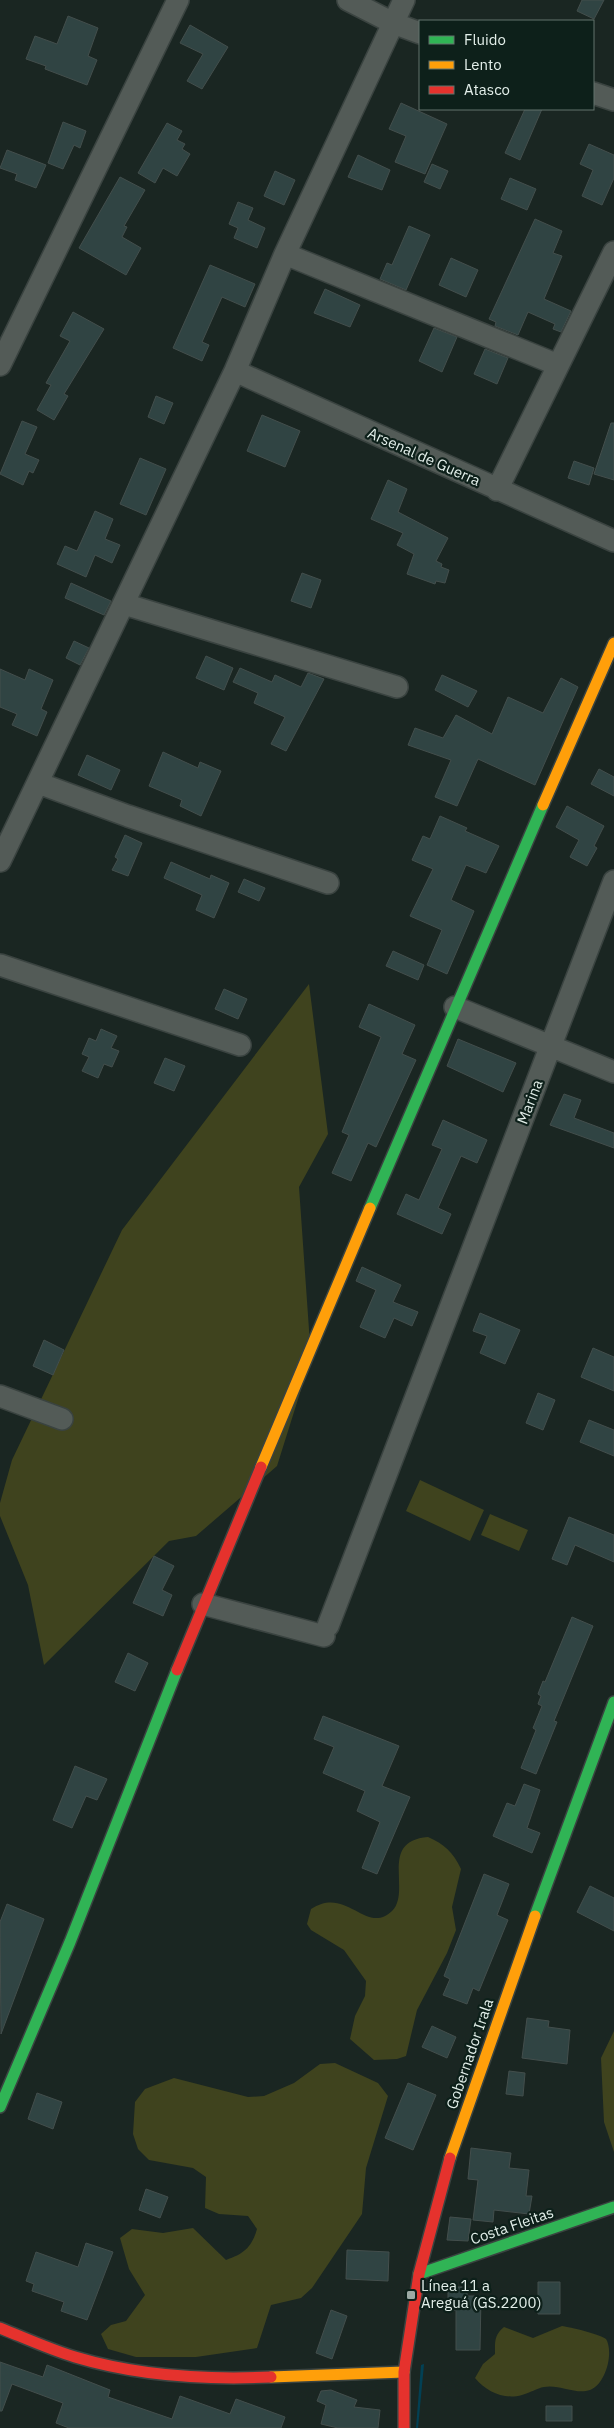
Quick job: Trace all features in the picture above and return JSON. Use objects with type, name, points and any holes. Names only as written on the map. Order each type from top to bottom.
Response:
[{"type":"street","points":[[0,365],[178,0]]},
{"type":"street","points":[[348,0],[393,23],[419,33]]},
{"type":"street","points":[[0,861],[235,371],[285,254],[404,0]]},
{"type":"street","points":[[594,93],[614,100]]},
{"type":"street","points":[[497,490],[614,252]]},
{"type":"street","points":[[285,254],[558,364]]},
{"type":"street","name":"Arsenal de Guerra","points":[[235,371],[614,541]]},
{"type":"street","points":[[124,604],[397,687]]},
{"type":"street","points":[[0,2107],[70,1942],[203,1604],[455,1007],[614,643]]},
{"type":"street","points":[[38,783],[128,816],[328,883]]},
{"type":"street","name":"Marina","points":[[203,1604],[326,1631],[446,1323],[614,881]]},
{"type":"street","points":[[0,965],[240,1045]]},
{"type":"street","points":[[455,1007],[614,1072]]},
{"type":"street","points":[[0,1396],[62,1419]]},
{"type":"street","name":"Gobernador Irala","points":[[404,2428],[404,2372],[419,2274],[443,2178],[522,1950],[614,1702]]},
{"type":"street","name":"Costa Fleitas","points":[[419,2274],[614,2207]]},
{"type":"street","points":[[0,2328],[76,2357],[130,2369],[175,2376],[222,2378],[404,2372]]},
{"type":"green space","points":[[309,984],[328,1134],[299,1187],[311,1358],[277,1466],[196,1536],[169,1541],[44,1665],[28,1585],[0,1516],[0,1503],[12,1460],[122,1230]]},
{"type":"green space","points":[[420,1480],[484,1510],[470,1541],[406,1511]]},
{"type":"green space","points":[[490,1514],[528,1530],[519,1551],[481,1535]]},
{"type":"green space","points":[[428,1837],[448,1849],[461,1869],[452,1907],[456,1930],[447,1953],[417,2010],[406,2056],[397,2059],[374,2060],[350,2039],[355,2016],[365,1996],[366,1981],[344,1950],[311,1930],[307,1924],[311,1909],[324,1903],[346,1906],[373,1918],[383,1917],[392,1911],[397,1902],[399,1892],[400,1857],[404,1847],[413,1841]]},
{"type":"green space","points":[[614,2031],[614,2152],[604,2122],[601,2058]]},
{"type":"green space","points":[[335,2063],[378,2083],[388,2096],[366,2168],[362,2214],[312,2288],[301,2298],[271,2305],[257,2348],[196,2357],[136,2357],[108,2349],[101,2334],[111,2325],[126,2321],[145,2295],[129,2269],[120,2238],[132,2229],[163,2233],[193,2228],[226,2260],[238,2255],[250,2245],[257,2229],[248,2216],[219,2214],[205,2208],[206,2177],[193,2168],[149,2160],[138,2149],[133,2134],[135,2102],[145,2089],[174,2078],[248,2097],[264,2096],[294,2083],[320,2064]]},
{"type":"green space","points":[[562,2326],[578,2329],[606,2339],[609,2359],[604,2375],[596,2387],[590,2390],[579,2391],[550,2386],[522,2395],[502,2396],[490,2391],[475,2378],[483,2364],[495,2354],[497,2336],[504,2327],[533,2338]]},
{"type":"water","points":[[424,2364],[418,2428],[416,2428],[421,2365]]},
{"type":"building","points":[[582,0],[604,0],[594,19],[577,11]]},
{"type":"building","points":[[68,16],[98,28],[88,56],[97,60],[87,85],[45,69],[46,66],[26,59],[35,36],[57,44]]},
{"type":"building","points":[[190,25],[228,47],[202,89],[187,81],[203,54],[180,43]]},
{"type":"building","points":[[401,103],[447,124],[425,174],[395,162],[406,136],[389,129]]},
{"type":"building","points":[[525,110],[542,110],[520,160],[505,153]]},
{"type":"building","points":[[63,122],[86,131],[80,148],[74,145],[63,169],[48,163]]},
{"type":"building","points":[[167,123],[182,131],[177,140],[185,144],[182,149],[190,154],[177,176],[163,168],[155,183],[138,173]]},
{"type":"building","points":[[589,144],[614,155],[614,178],[602,205],[582,196],[593,170],[580,164]]},
{"type":"building","points":[[7,150],[46,165],[36,188],[15,180],[17,174],[0,168]]},
{"type":"building","points":[[358,155],[390,170],[382,190],[348,177]]},
{"type":"building","points":[[432,164],[448,171],[440,189],[424,182]]},
{"type":"building","points":[[275,171],[295,180],[284,205],[264,196]]},
{"type":"building","points":[[120,177],[145,190],[124,226],[127,227],[122,237],[141,248],[126,275],[79,248]]},
{"type":"building","points":[[510,178],[536,189],[527,210],[501,199]]},
{"type":"building","points":[[238,202],[253,208],[248,220],[265,228],[257,248],[234,238],[238,228],[229,224]]},
{"type":"building","points":[[535,219],[562,231],[553,253],[562,256],[544,299],[571,311],[561,332],[553,329],[555,324],[528,312],[518,335],[495,326],[496,322],[489,319]]},
{"type":"building","points":[[409,226],[430,235],[406,290],[380,279],[387,263],[392,265]]},
{"type":"building","points":[[451,258],[478,270],[466,297],[439,285]]},
{"type":"building","points":[[210,265],[255,284],[245,307],[222,297],[202,342],[209,345],[202,361],[173,348]]},
{"type":"building","points":[[325,289],[360,305],[350,327],[314,313]]},
{"type":"building","points":[[73,312],[104,329],[64,394],[68,396],[54,420],[37,410],[51,385],[46,383],[70,341],[60,336]]},
{"type":"building","points":[[434,328],[457,337],[442,372],[419,361]]},
{"type":"building","points":[[485,349],[508,358],[497,384],[474,374]]},
{"type":"building","points":[[156,396],[173,403],[164,424],[148,417]]},
{"type":"building","points":[[262,415],[300,431],[285,467],[247,451]]},
{"type":"building","points":[[22,421],[37,427],[25,454],[39,460],[33,473],[29,471],[23,485],[0,474]]},
{"type":"building","points":[[611,423],[614,423],[614,480],[594,474]]},
{"type":"building","points":[[140,458],[166,469],[146,515],[120,504]]},
{"type":"building","points":[[574,461],[594,468],[589,485],[568,478]]},
{"type":"building","points":[[388,480],[407,489],[398,512],[448,538],[436,561],[442,564],[441,567],[449,570],[445,583],[436,581],[435,584],[407,574],[414,554],[397,545],[403,533],[371,519]]},
{"type":"building","points":[[95,511],[113,519],[105,539],[120,545],[112,563],[95,555],[86,577],[57,564],[65,546],[77,551]]},
{"type":"building","points":[[302,573],[321,580],[311,608],[291,601]]},
{"type":"building","points":[[71,583],[111,601],[104,615],[65,598]]},
{"type":"building","points":[[74,641],[89,648],[80,665],[66,658]]},
{"type":"building","points":[[206,656],[233,668],[224,690],[196,678]]},
{"type":"building","points":[[240,668],[272,682],[275,675],[301,687],[308,673],[324,679],[286,751],[271,744],[285,717],[254,703],[258,693],[233,682]]},
{"type":"building","points":[[0,669],[25,680],[29,669],[53,680],[41,709],[47,712],[37,736],[12,725],[17,714],[0,707]]},
{"type":"building","points":[[442,675],[477,691],[468,707],[435,690]]},
{"type":"building","points":[[561,678],[578,687],[535,785],[478,759],[457,806],[435,797],[451,760],[408,745],[415,728],[443,738],[456,715],[492,734],[508,697],[543,713]]},
{"type":"building","points":[[163,752],[198,768],[200,762],[221,771],[201,816],[180,806],[182,800],[149,786]]},
{"type":"building","points":[[87,755],[120,770],[111,790],[78,775]]},
{"type":"building","points":[[599,769],[614,777],[614,796],[591,784]]},
{"type":"building","points":[[567,806],[604,826],[594,846],[597,848],[587,866],[570,857],[579,840],[556,827]]},
{"type":"building","points":[[440,816],[467,828],[465,831],[499,846],[486,873],[466,865],[451,900],[474,911],[447,974],[427,965],[442,930],[410,916],[433,869],[412,860],[423,836],[430,839]]},
{"type":"building","points":[[125,835],[142,843],[128,876],[112,870],[118,859],[115,857]]},
{"type":"building","points":[[171,862],[210,879],[211,875],[229,883],[214,918],[196,910],[202,895],[164,878]]},
{"type":"building","points":[[244,879],[265,888],[259,901],[238,892]]},
{"type":"building","points":[[393,951],[424,965],[418,980],[386,966]]},
{"type":"building","points":[[224,989],[247,999],[238,1019],[215,1009]]},
{"type":"building","points":[[369,1004],[415,1025],[402,1054],[416,1060],[376,1147],[368,1143],[351,1181],[332,1173],[349,1135],[342,1132],[381,1037],[359,1027]]},
{"type":"building","points":[[101,1029],[117,1036],[111,1048],[119,1051],[112,1067],[104,1064],[98,1078],[82,1071],[89,1057],[82,1054],[89,1038],[96,1041]]},
{"type":"building","points":[[458,1039],[516,1063],[503,1092],[447,1066]]},
{"type":"building","points":[[165,1058],[185,1066],[174,1091],[154,1083]]},
{"type":"building","points":[[564,1094],[581,1100],[574,1118],[614,1133],[614,1148],[550,1125]]},
{"type":"building","points":[[443,1120],[487,1140],[477,1163],[461,1156],[438,1208],[451,1214],[442,1234],[397,1214],[406,1194],[419,1200],[442,1149],[432,1145]]},
{"type":"building","points":[[362,1267],[401,1285],[393,1302],[418,1312],[412,1326],[394,1318],[385,1338],[360,1327],[376,1290],[356,1281]]},
{"type":"building","points":[[480,1313],[520,1330],[505,1364],[480,1353],[487,1336],[473,1331]]},
{"type":"building","points":[[44,1340],[64,1350],[53,1375],[33,1366]]},
{"type":"building","points":[[593,1348],[614,1357],[614,1391],[581,1377]]},
{"type":"building","points":[[538,1393],[555,1400],[543,1430],[526,1423]]},
{"type":"building","points":[[589,1420],[614,1430],[614,1456],[580,1442]]},
{"type":"building","points":[[569,1517],[614,1535],[614,1562],[575,1545],[567,1565],[552,1559]]},
{"type":"building","points":[[154,1556],[174,1566],[162,1590],[172,1595],[163,1616],[133,1603]]},
{"type":"building","points":[[572,1617],[593,1626],[554,1721],[557,1722],[536,1774],[521,1768],[536,1730],[533,1728],[542,1706],[538,1704],[541,1696],[538,1694],[543,1681],[545,1682]]},
{"type":"building","points":[[128,1653],[148,1663],[135,1691],[115,1682]]},
{"type":"building","points":[[323,1716],[399,1746],[382,1786],[410,1797],[377,1874],[362,1868],[380,1822],[357,1811],[365,1791],[323,1773],[334,1747],[314,1739]]},
{"type":"building","points":[[75,1766],[107,1779],[97,1800],[86,1796],[72,1828],[53,1820]]},
{"type":"building","points":[[524,1784],[540,1790],[527,1828],[540,1833],[532,1853],[493,1836],[507,1803],[515,1806]]},
{"type":"building","points":[[484,1874],[509,1884],[497,1915],[508,1920],[479,1991],[473,1988],[467,2004],[443,1995],[450,1979],[444,1976]]},
{"type":"building","points":[[590,1886],[614,1898],[614,1931],[577,1912]]},
{"type":"building","points":[[7,1904],[44,1919],[1,2034],[0,1922]]},
{"type":"building","points":[[527,2018],[549,2021],[548,2027],[570,2030],[567,2064],[522,2058]]},
{"type":"building","points":[[432,2026],[456,2037],[447,2058],[422,2047]]},
{"type":"building","points":[[509,2071],[525,2073],[523,2096],[506,2094]]},
{"type":"building","points":[[408,2083],[436,2095],[413,2150],[385,2138]]},
{"type":"building","points":[[37,2093],[62,2102],[53,2129],[28,2119]]},
{"type":"building","points":[[471,2148],[511,2153],[509,2168],[529,2170],[526,2196],[532,2196],[529,2214],[494,2210],[493,2222],[473,2220],[478,2180],[468,2179]]},
{"type":"building","points":[[146,2189],[168,2197],[160,2218],[139,2210]]},
{"type":"building","points":[[450,2217],[471,2219],[468,2241],[447,2240]]},
{"type":"building","points":[[86,2243],[113,2252],[87,2320],[61,2311],[64,2302],[32,2291],[34,2284],[26,2281],[36,2252],[78,2267]]},
{"type":"building","points":[[347,2250],[389,2252],[388,2281],[346,2279]]},
{"type":"building","points":[[538,2282],[560,2282],[560,2314],[538,2314]]},
{"type":"building","points":[[448,2287],[467,2287],[467,2296],[481,2296],[480,2350],[456,2350],[456,2310],[448,2310]]},
{"type":"building","points":[[331,2310],[347,2316],[332,2359],[316,2353]]},
{"type":"building","points":[[0,2362],[43,2377],[47,2365],[110,2390],[108,2397],[172,2419],[180,2396],[230,2414],[236,2399],[285,2417],[281,2428],[69,2428],[56,2423],[63,2403],[12,2384],[2,2411],[0,2411]]},
{"type":"building","points":[[331,2390],[357,2400],[354,2407],[380,2410],[378,2428],[338,2428],[321,2424],[326,2405],[317,2401],[321,2391]]},
{"type":"building","points":[[546,2406],[572,2406],[572,2421],[546,2421]]},
{"type":"traffic: fast","points":[[370,1208],[543,805]]},
{"type":"traffic: fast","points":[[0,2107],[70,1942],[177,1670]]},
{"type":"traffic: fast","points":[[535,1916],[614,1702]]},
{"type":"traffic: fast","points":[[419,2274],[614,2207]]},
{"type":"traffic: slow","points":[[543,805],[614,643]]},
{"type":"traffic: slow","points":[[261,1467],[370,1208]]},
{"type":"traffic: slow","points":[[450,2158],[535,1916]]},
{"type":"traffic: slow","points":[[271,2377],[404,2372]]},
{"type":"traffic: jam","points":[[177,1670],[261,1467]]},
{"type":"traffic: jam","points":[[404,2428],[404,2372],[419,2274],[450,2158]]},
{"type":"traffic: jam","points":[[0,2328],[65,2354],[123,2369],[197,2377],[271,2377]]},
{"type":"place","name":"Línea 11 a Areguá (GS.2200)","points":[[411,2295]]}]
